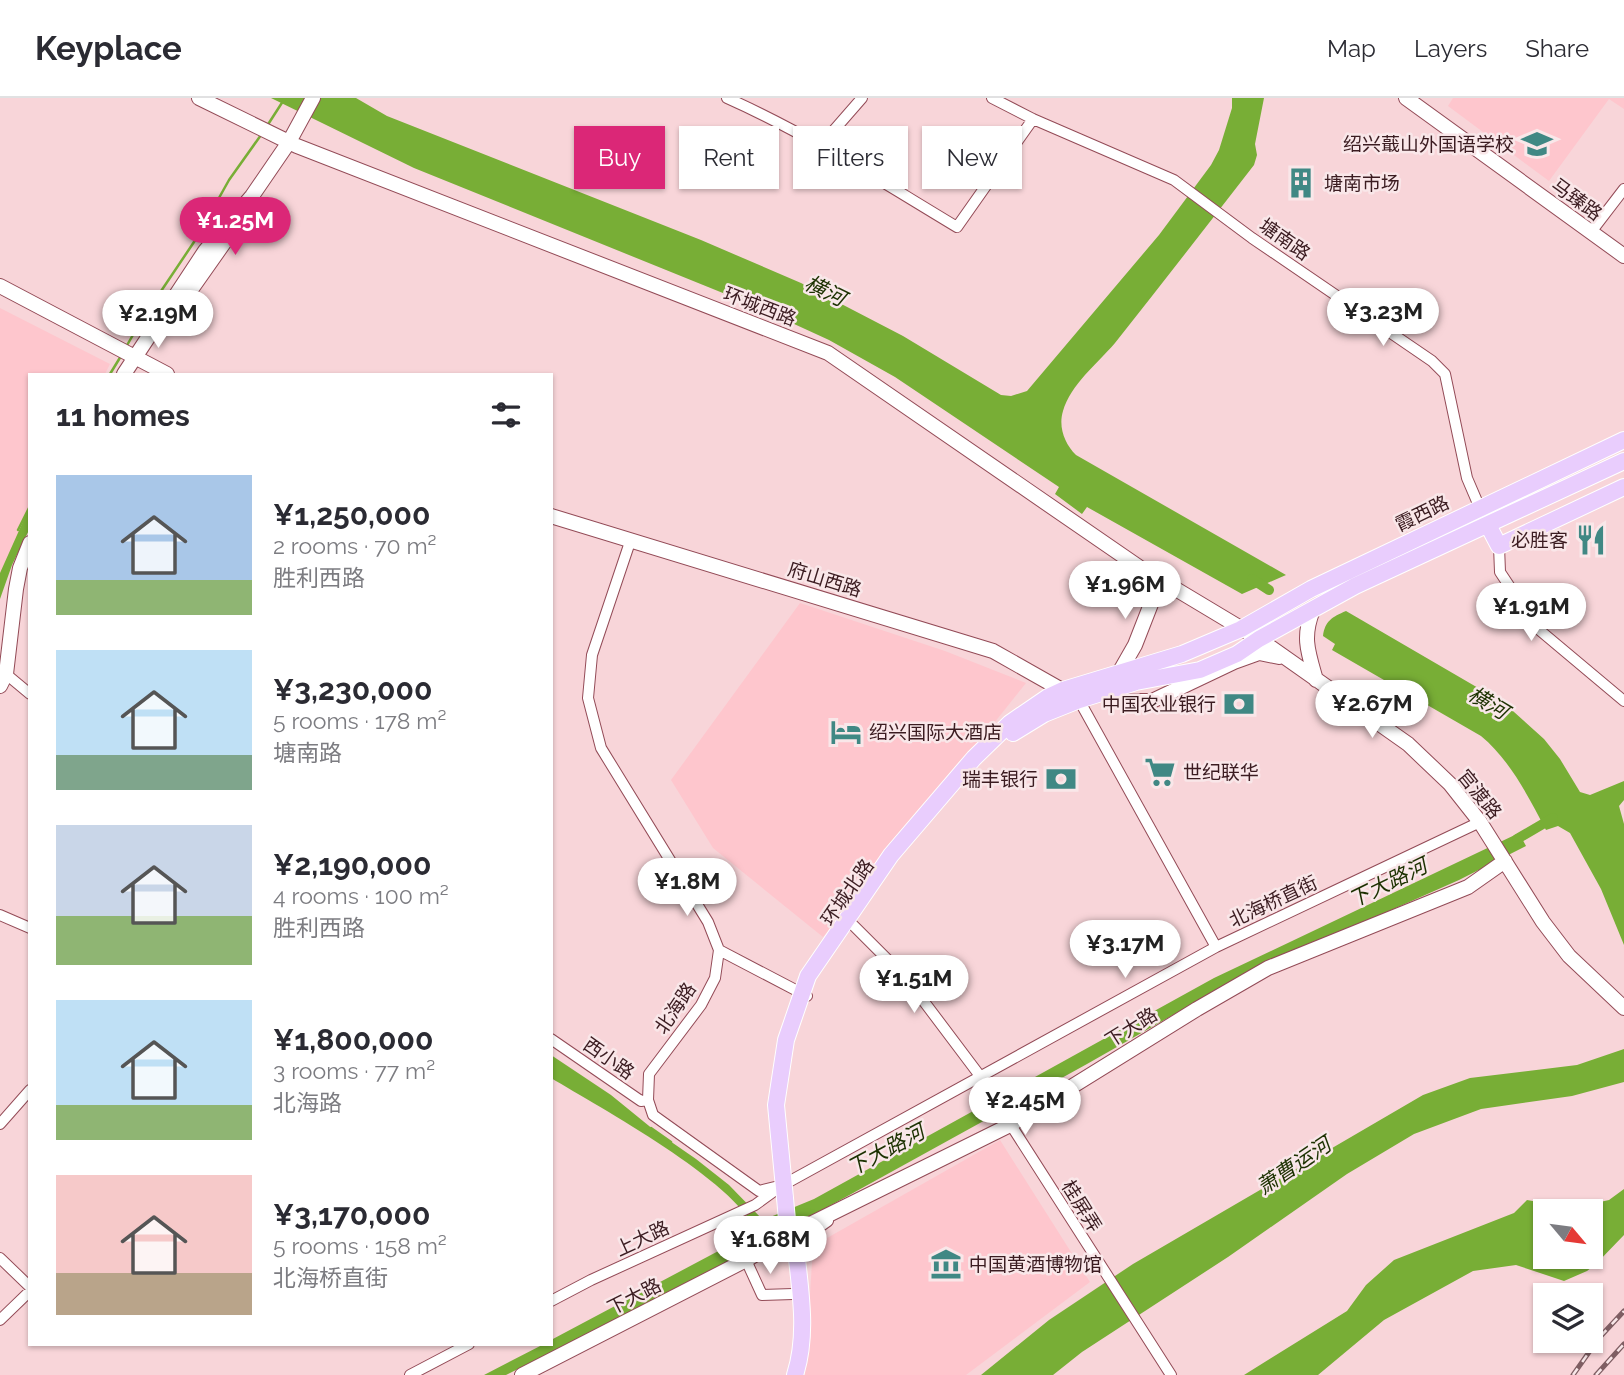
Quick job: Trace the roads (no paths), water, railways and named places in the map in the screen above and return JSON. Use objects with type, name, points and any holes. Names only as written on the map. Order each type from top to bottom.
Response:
[{"type":"main road","name":"霞西路","points":[[1241,629],[1311,589],[1624,440]]},
{"type":"main road","name":"霞西路","points":[[1259,639],[1332,599],[1624,461]]},
{"type":"main road","points":[[1488,525],[1499,547],[1624,488]]},
{"type":"main road","name":"环城北路","points":[[850,921],[891,855],[974,758],[1010,723],[1063,690],[1182,654],[1241,629]]},
{"type":"main road","name":"环城北路","points":[[795,1375],[802,1354],[803,1329],[776,1105],[786,1040],[804,995],[808,976],[896,861],[984,758],[1013,733],[1034,720],[1079,700],[1136,682],[1200,670],[1237,654],[1259,639]]},
{"type":"main road","name":"环城北路","points":[[790,1375],[796,1327],[793,1244]]},
{"type":"street","name":"环城西路","points":[[199,98],[287,141],[828,353],[1150,574],[1259,639]]},
{"type":"street","points":[[137,364],[205,251],[252,196],[313,98]]},
{"type":"street","points":[[287,141],[309,125],[323,98]]},
{"type":"street","points":[[727,98],[793,130]]},
{"type":"street","points":[[838,126],[862,98]]},
{"type":"street","name":"塘南路","points":[[992,98],[1033,119],[1174,180],[1432,361],[1445,374],[1467,478],[1488,525]]},
{"type":"street","name":"马臻路","points":[[1406,98],[1624,256]]},
{"type":"street","points":[[894,189],[957,227],[1033,119]]},
{"type":"street","points":[[1591,232],[1624,189]]},
{"type":"street","points":[[0,286],[113,345],[137,364],[164,373]]},
{"type":"street","name":"府山西路","points":[[553,517],[993,651],[1079,700]]},
{"type":"street","points":[[631,539],[592,654],[588,698],[601,748],[708,922],[719,950],[804,995]]},
{"type":"street","points":[[1499,547],[1500,572],[1537,628],[1624,701]]},
{"type":"street","points":[[4,685],[16,589],[28,548]]},
{"type":"street","points":[[4,685],[28,570]]},
{"type":"street","points":[[1119,673],[1135,645],[1152,604],[1150,574]]},
{"type":"street","points":[[1313,610],[1307,625],[1306,643],[1316,680]]},
{"type":"street","name":"官渡路","points":[[1259,639],[1408,744],[1450,784],[1480,822],[1543,922],[1569,956],[1624,1008]]},
{"type":"street","points":[[1099,694],[1129,701],[1152,701],[1259,653],[1286,659]]},
{"type":"street","points":[[4,685],[28,693]]},
{"type":"street","points":[[1079,700],[1216,947]]},
{"type":"street","name":"北海桥直街","points":[[788,1190],[980,1077],[1216,947],[1480,822]]},
{"type":"street","name":"下大路","points":[[522,1375],[746,1261],[835,1212],[1010,1125],[1268,968],[1468,887],[1505,861]]},
{"type":"street","points":[[0,915],[28,927]]},
{"type":"street","name":"桂屏弄","points":[[850,921],[907,979],[980,1077],[1171,1375]]},
{"type":"street","name":"北海路","points":[[648,1100],[649,1074],[701,1005],[715,978],[719,950]]},
{"type":"street","name":"西小路","points":[[553,1040],[641,1101],[648,1100]]},
{"type":"street","points":[[0,1124],[28,1092]]},
{"type":"street","points":[[648,1100],[653,1115],[759,1191],[788,1190]]},
{"type":"street","name":"上大路","points":[[553,1300],[788,1190]]},
{"type":"street","points":[[793,1244],[830,1219],[835,1212]]},
{"type":"street","points":[[0,1258],[28,1287]]},
{"type":"street","points":[[746,1261],[762,1296],[793,1294]]},
{"type":"street","points":[[0,1320],[28,1291]]},
{"type":"street","points":[[410,1375],[465,1346]]},
{"type":"water","points":[[271,98],[356,98],[387,116],[701,240],[801,283],[903,336],[1001,395],[1011,396],[1027,391],[1159,235],[1211,165],[1219,150],[1232,108],[1232,98],[1264,98],[1255,144],[1257,155],[1254,165],[1115,343],[1078,383],[1067,401],[1061,423],[1066,440],[1076,455],[1286,575],[1242,594],[1087,507],[1082,514],[1055,494],[1059,487],[895,377],[829,340],[755,306],[414,168]]},
{"type":"water","points":[[28,510],[28,532],[0,599],[0,573]]},
{"type":"water","points":[[1346,611],[1504,703],[1544,739],[1580,792],[1590,795],[1624,781],[1624,800],[1619,806],[1624,824],[1624,945],[1601,889],[1570,833],[1558,826],[1546,830],[1518,779],[1501,756],[1481,736],[1332,650],[1335,644],[1323,636],[1325,627],[1333,618]]},
{"type":"water","points":[[1519,833],[1526,846],[1459,880],[1238,978],[710,1272],[506,1375],[484,1375],[540,1346],[553,1346],[553,1339],[756,1231],[743,1211],[695,1169],[632,1126],[553,1079],[553,1056],[611,1095],[696,1159],[729,1185],[763,1220],[814,1199],[1214,978]]},
{"type":"water","points":[[1624,1049],[1624,1082],[1572,1096],[1481,1109],[1414,1134],[1347,1174],[1228,1257],[1082,1352],[1053,1375],[981,1375],[1049,1320],[1133,1264],[1423,1095],[1470,1078],[1577,1065]]},
{"type":"water","points":[[1624,1189],[1624,1235],[1603,1257],[1603,1201]]},
{"type":"water","points":[[1527,1200],[1533,1201],[1533,1269],[1590,1269],[1564,1281],[1516,1265],[1473,1271],[1384,1320],[1318,1375],[1244,1375],[1347,1311],[1366,1285],[1394,1260],[1514,1213]]},
{"type":"waterway","points":[[267,126],[285,98]]},
{"type":"waterway","points":[[126,347],[196,239],[229,180],[261,135]]},
{"type":"waterway","points":[[111,373],[121,356]]},
{"type":"waterway","points":[[18,530],[28,510]]},
{"type":"waterway","name":"横河","points":[[1252,579],[1269,590]]},
{"type":"waterway","points":[[1517,839],[1553,818]]},
{"type":"waterway","points":[[651,1128],[671,1142]]},
{"type":"railway","points":[[1573,1375],[1599,1338],[1624,1311]]},
{"type":"railway","points":[[1596,1375],[1624,1344]]},
{"type":"place","name":"绍兴蕺山外国语学校","points":[[1537,144]]},
{"type":"place","name":"塘南市场","points":[[1301,183]]},
{"type":"place","name":"必胜客","points":[[1591,540]]},
{"type":"place","name":"中国农业银行","points":[[1239,704]]},
{"type":"place","name":"绍兴国际大酒店","points":[[846,732]]},
{"type":"place","name":"世纪联华","points":[[1160,772]]},
{"type":"place","name":"瑞丰银行","points":[[1061,779]]},
{"type":"place","name":"中国黄酒博物馆","points":[[946,1264]]},
{"type":"water label","name":"下大路河","points":[[1388,883]]},
{"type":"water label","name":"下大路河","points":[[886,1150]]},
{"type":"water label","name":"萧曹运河","points":[[1294,1166]]}]
